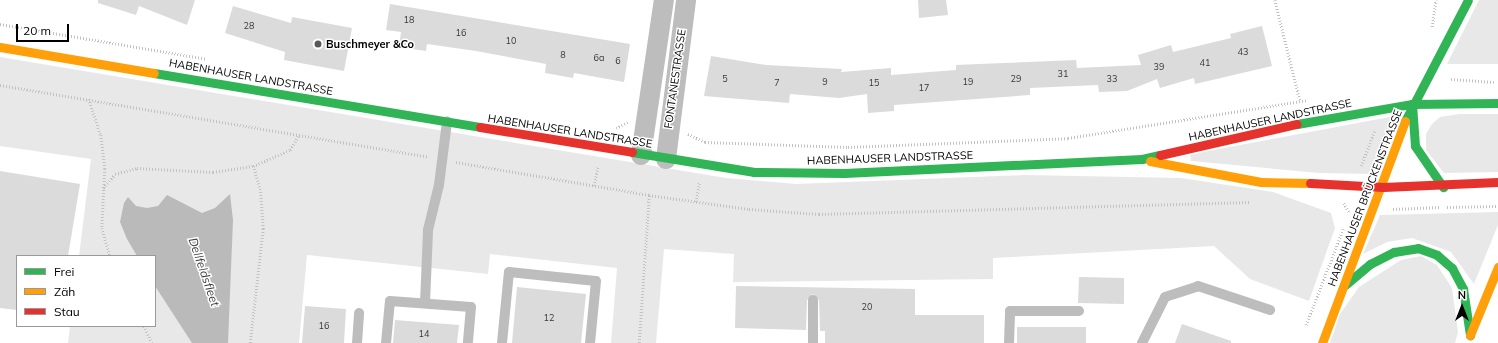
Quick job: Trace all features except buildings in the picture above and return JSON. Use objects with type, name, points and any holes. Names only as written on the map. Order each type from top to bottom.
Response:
[{"type":"street","name":"FONTANESTRASSE","points":[[640,155],[664,0]]},
{"type":"street","name":"FONTANESTRASSE","points":[[666,159],[668,122],[686,0]]},
{"type":"street","name":"HABENHAUSER BRÜCKENSTRASSE","points":[[1322,343],[1345,285],[1371,210],[1383,187],[1412,104],[1431,77],[1468,0]]},
{"type":"street","name":"HABENHAUSER LANDSTRASSE","points":[[0,47],[640,155],[754,172],[799,173],[1142,159],[1299,123],[1384,110],[1412,104],[1498,104]]},
{"type":"street","points":[[1412,104],[1415,146],[1443,187]]},
{"type":"street","name":"HABENHAUSER LANDSTRASSE","points":[[1142,159],[1261,182],[1383,187],[1443,187],[1498,182]]},
{"type":"street","points":[[1345,285],[1370,264],[1394,252],[1418,248],[1437,255],[1452,268],[1463,289],[1468,339]]},
{"type":"street","points":[[1468,339],[1498,267]]},
{"type":"lane","points":[[425,303],[428,230],[439,185],[447,122]]},
{"type":"lane","points":[[502,343],[509,272],[596,281],[590,343]]},
{"type":"lane","points":[[1142,343],[1165,297],[1198,286],[1270,310]]},
{"type":"lane","points":[[813,300],[813,343]]},
{"type":"lane","points":[[386,343],[390,301],[471,307],[468,343]]},
{"type":"lane","points":[[1009,343],[1010,311],[1079,311]]},
{"type":"lane","points":[[357,343],[359,313]]},
{"type":"path","points":[[1275,0],[1300,101]]},
{"type":"path","points":[[1432,32],[1436,0]]},
{"type":"path","points":[[0,24],[211,60]]},
{"type":"path","points":[[1431,77],[1498,82]]},
{"type":"path","points":[[0,85],[89,99],[100,135],[103,188],[102,228],[110,255]]},
{"type":"path","points":[[668,122],[681,124],[691,137],[705,142],[848,148],[1068,138],[1315,99]]},
{"type":"path","points":[[1350,216],[1349,209],[1344,203],[1384,110]]},
{"type":"path","points":[[612,128],[634,118],[646,120]]},
{"type":"path","points":[[103,188],[116,174],[137,168],[213,172],[253,166],[290,150],[299,134]]},
{"type":"path","points":[[250,343],[263,229],[260,190],[253,166]]},
{"type":"path","points":[[640,343],[649,196]]},
{"type":"path","points":[[1349,209],[1371,210],[1498,206]]},
{"type":"path","points":[[1305,328],[1338,237],[1346,226]]},
{"type":"path","points":[[144,327],[152,343]]},
{"type":"shaded area","points":[[1479,0],[1498,0],[1498,64],[1447,64]]},
{"type":"shaded area","points":[[0,57],[726,178],[796,184],[1026,175],[1181,178],[1273,192],[1331,213],[1335,228],[1309,301],[1250,279],[1214,246],[993,258],[993,279],[733,282],[734,254],[664,249],[656,343],[611,343],[617,268],[490,254],[488,274],[307,255],[299,343],[68,343],[70,327],[156,327],[156,255],[79,255],[91,159],[0,146]]},
{"type":"shaded area","points":[[1460,114],[1498,114],[1498,172],[1444,173],[1426,150],[1426,134],[1432,124],[1440,117]]},
{"type":"shaded area","points":[[1400,115],[1374,174],[1319,173],[1191,161],[1190,155],[1208,151]]},
{"type":"shaded area","points":[[1498,212],[1498,225],[1474,284],[1451,252],[1412,238],[1387,242],[1363,254],[1380,215]]},
{"type":"shaded area","points":[[1421,256],[1437,265],[1452,288],[1458,332],[1455,343],[1330,343],[1340,314],[1359,287],[1401,260]]},
{"type":"water","name":"Dellfeldsfleet","points":[[230,194],[233,220],[228,343],[192,343],[156,288],[156,255],[136,255],[127,239],[120,222],[124,203],[128,197],[136,206],[147,208],[158,206],[167,195],[202,213],[215,208]]},
{"type":"traffic: fast","points":[[1405,121],[1468,0]]},
{"type":"traffic: fast","points":[[154,73],[480,127]]},
{"type":"traffic: fast","points":[[1297,124],[1412,104],[1498,103]]},
{"type":"traffic: fast","points":[[1412,104],[1415,146],[1443,187]]},
{"type":"traffic: fast","points":[[632,152],[754,172],[844,173],[1142,159],[1160,155]]},
{"type":"traffic: fast","points":[[1345,285],[1370,264],[1394,252],[1418,248],[1437,255],[1452,268],[1463,289],[1470,335]]},
{"type":"traffic: slow","points":[[0,47],[154,73]]},
{"type":"traffic: slow","points":[[1322,343],[1405,121]]},
{"type":"traffic: slow","points":[[1150,161],[1261,182],[1310,183]]},
{"type":"traffic: slow","points":[[1470,335],[1498,267]]},
{"type":"traffic: jam","points":[[1160,155],[1297,124]]},
{"type":"traffic: jam","points":[[480,127],[632,152]]},
{"type":"traffic: jam","points":[[1310,183],[1383,187],[1498,182]]},
{"type":"place","name":"Buschmeyer &Co","points":[[318,44]]}]
